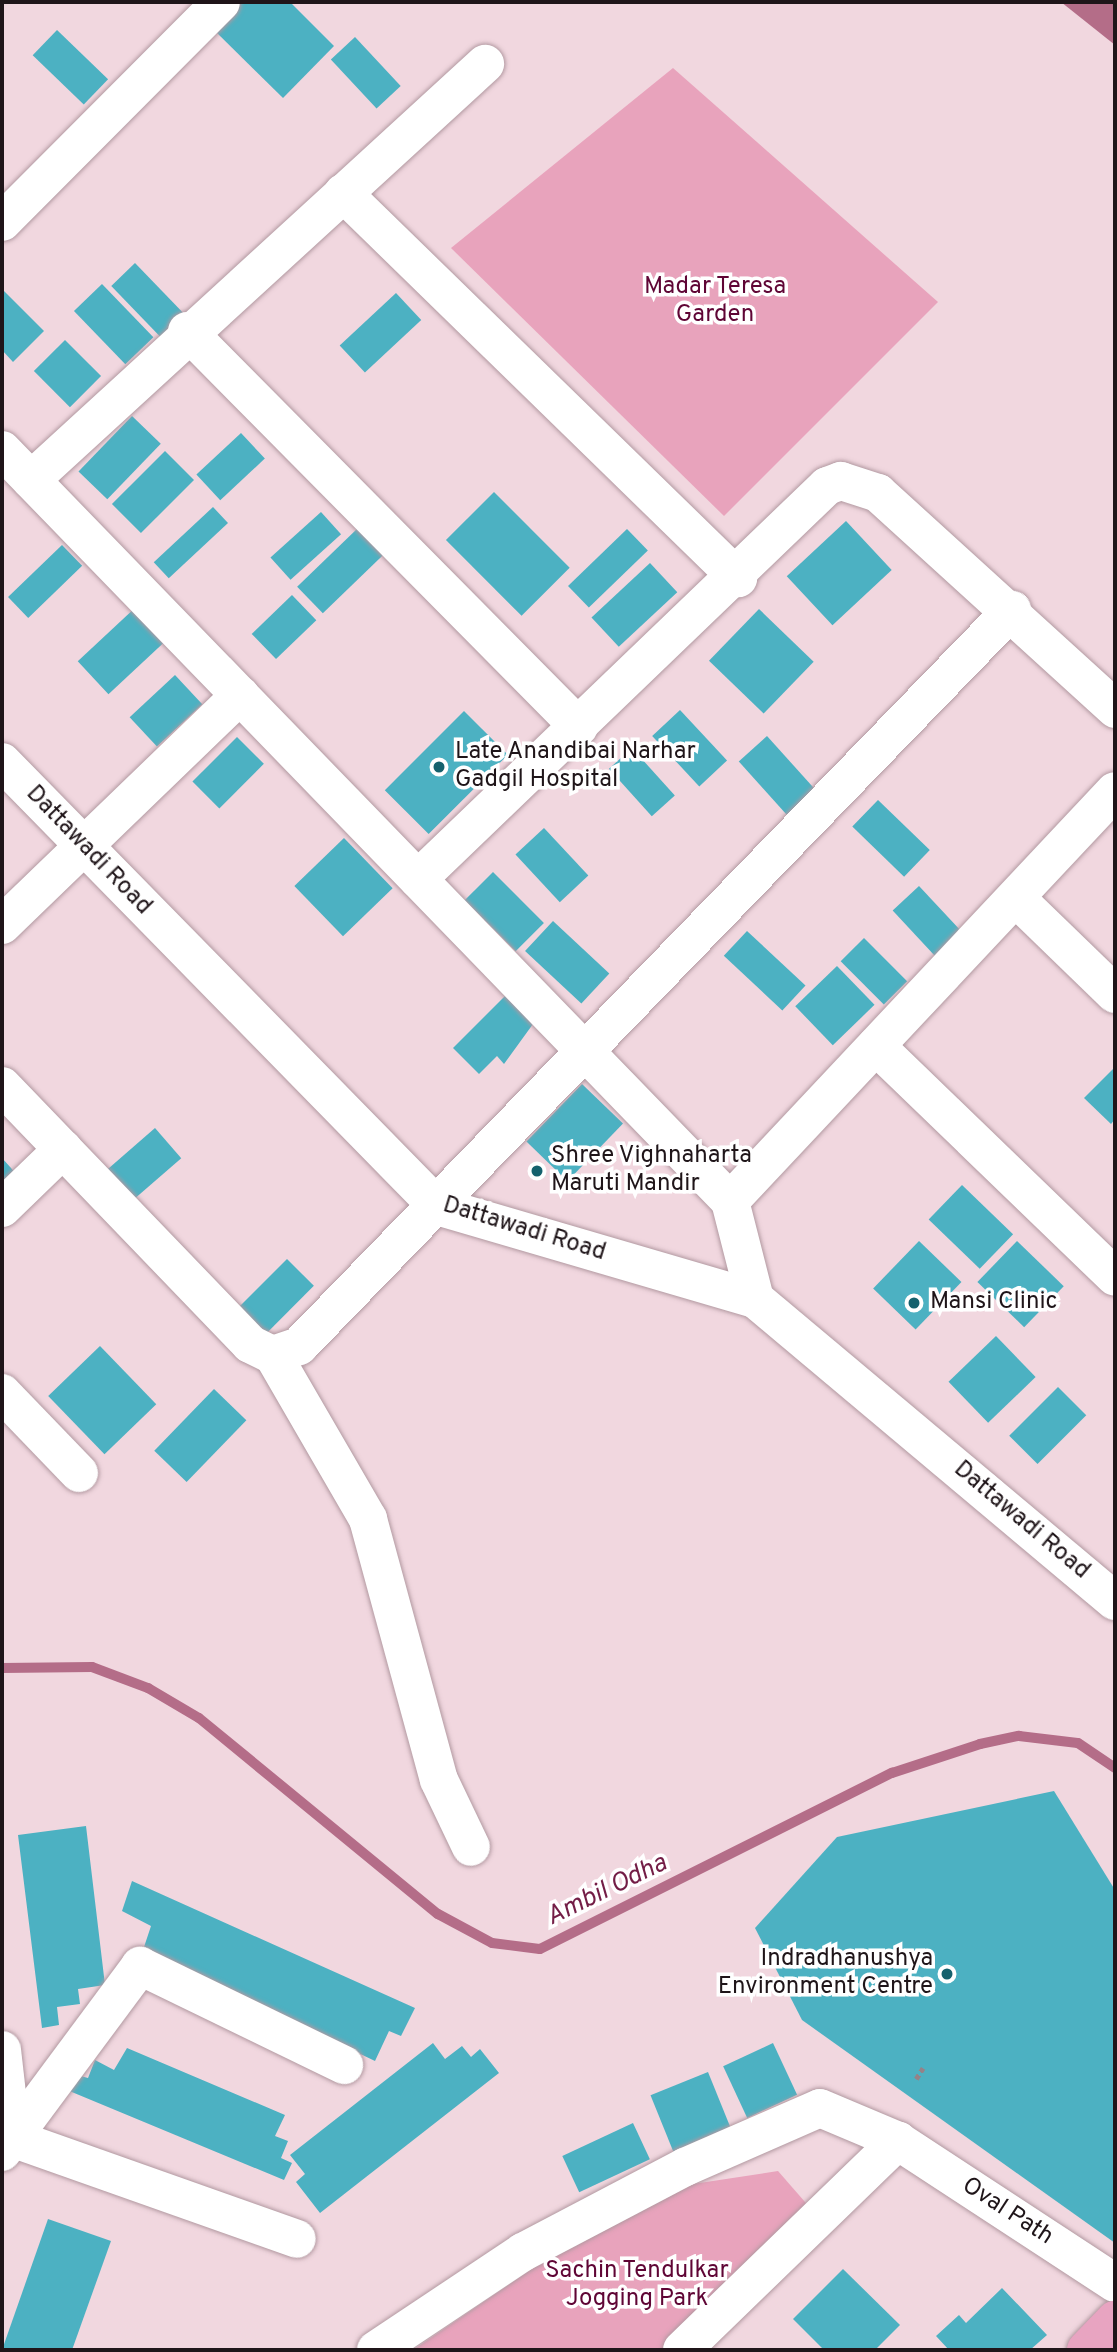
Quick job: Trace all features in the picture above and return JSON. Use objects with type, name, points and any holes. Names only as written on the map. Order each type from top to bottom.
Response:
[{"type":"main road","points":[[1086,2350],[1115,2320]]},
{"type":"street","points":[[2,222],[221,2]]},
{"type":"street","points":[[31,480],[187,331],[485,64]]},
{"type":"street","points":[[343,192],[737,578]]},
{"type":"street","points":[[187,331],[579,727]]},
{"type":"street","points":[[2,450],[730,1201],[755,1299]]},
{"type":"street","points":[[418,878],[737,578],[827,486],[855,482],[877,493],[1012,610],[1115,709]]},
{"type":"street","points":[[273,1355],[299,1346],[438,1206],[583,1048],[1012,610]]},
{"type":"street","points":[[2,925],[240,695]]},
{"type":"street","name":"Dattawadi Road","points":[[2,762],[438,1206],[755,1299],[1115,1601]]},
{"type":"street","points":[[730,1201],[1115,791]]},
{"type":"street","points":[[1016,898],[1115,994]]},
{"type":"street","points":[[876,1046],[1115,1277]]},
{"type":"street","points":[[2,1086],[250,1344],[273,1355],[368,1519],[439,1780],[471,1847]]},
{"type":"street","points":[[2,1208],[63,1149]]},
{"type":"street","points":[[2,1393],[79,1473]]},
{"type":"street","points":[[7,2145],[139,1966],[344,2065]]},
{"type":"street","points":[[2,2050],[7,2145]]},
{"type":"street","name":"Oval Path","points":[[376,2350],[523,2252],[685,2167],[820,2108],[898,2141],[1115,2283]]},
{"type":"street","points":[[682,2350],[898,2141]]},
{"type":"street","points":[[7,2145],[297,2239]]},
{"type":"path","points":[[916,2079],[923,2068]]},
{"type":"green space","name":"Madar Teresa Garden","points":[[673,68],[938,302],[724,516],[451,248]]},
{"type":"green space","name":"Sachin Tendulkar Jogging Park","points":[[778,2171],[812,2210],[663,2350],[413,2350],[535,2267],[693,2184]]},
{"type":"shaded area","points":[[1061,2],[1115,2],[1115,45]]},
{"type":"building","points":[[240,2],[290,2],[334,46],[283,98],[213,29]]},
{"type":"building","points":[[57,30],[108,79],[84,104],[33,55]]},
{"type":"building","points":[[355,37],[401,86],[377,109],[331,60]]},
{"type":"building","points":[[135,263],[186,316],[163,339],[111,286]]},
{"type":"building","points":[[102,284],[153,337],[125,364],[74,311]]},
{"type":"building","points":[[2,289],[44,331],[13,362],[2,350]]},
{"type":"building","points":[[396,293],[421,320],[365,373],[340,346]]},
{"type":"building","points":[[65,340],[101,376],[70,407],[34,371]]},
{"type":"building","points":[[132,416],[161,444],[107,499],[79,471]]},
{"type":"building","points":[[241,433],[265,459],[220,500],[196,475]]},
{"type":"building","points":[[165,451],[194,480],[141,533],[112,504]]},
{"type":"building","points":[[494,492],[570,568],[522,616],[446,540]]},
{"type":"building","points":[[213,507],[228,523],[169,578],[154,562]]},
{"type":"building","points":[[321,512],[341,534],[291,580],[270,558]]},
{"type":"building","points":[[846,521],[892,570],[832,625],[787,576]]},
{"type":"building","points":[[359,527],[385,554],[323,613],[297,587]]},
{"type":"building","points":[[627,529],[648,551],[589,608],[568,586]]},
{"type":"building","points":[[62,545],[82,566],[28,618],[8,597]]},
{"type":"building","points":[[650,563],[677,592],[619,647],[591,618]]},
{"type":"building","points":[[292,595],[316,620],[276,659],[252,634]]},
{"type":"building","points":[[137,606],[168,639],[108,694],[78,661]]},
{"type":"building","points":[[759,609],[814,662],[764,714],[709,661]]},
{"type":"building","points":[[175,675],[202,704],[157,747],[130,717]]},
{"type":"building","points":[[680,710],[727,760],[699,786],[652,736]]},
{"type":"building","points":[[464,711],[508,755],[429,834],[385,790]]},
{"type":"building","points":[[767,736],[816,790],[788,816],[739,761]]},
{"type":"building","points":[[237,737],[264,764],[219,808],[192,782]]},
{"type":"building","points":[[632,748],[675,796],[652,816],[609,769]]},
{"type":"building","points":[[878,800],[930,850],[904,877],[852,827]]},
{"type":"building","points":[[544,828],[588,876],[560,902],[515,855]]},
{"type":"building","points":[[344,838],[393,888],[343,936],[294,886]]},
{"type":"building","points":[[493,872],[544,923],[516,951],[465,900]]},
{"type":"building","points":[[919,886],[969,940],[943,965],[893,911]]},
{"type":"building","points":[[553,921],[609,974],[581,1003],[525,951]]},
{"type":"building","points":[[747,931],[806,986],[782,1010],[724,956]]},
{"type":"building","points":[[864,938],[907,981],[884,1004],[841,961]]},
{"type":"building","points":[[837,966],[875,1005],[833,1045],[795,1006]]},
{"type":"building","points":[[505,996],[533,1024],[504,1064],[497,1056],[479,1074],[453,1048]]},
{"type":"building","points":[[1115,1067],[1115,1119],[1111,1124],[1084,1098]]},
{"type":"building","points":[[582,1084],[623,1124],[567,1181],[526,1142]]},
{"type":"building","points":[[155,1128],[181,1158],[126,1206],[100,1176]]},
{"type":"building","points":[[2,1158],[20,1178],[2,1195]]},
{"type":"building","points":[[962,1185],[1013,1234],[980,1269],[929,1220]]},
{"type":"building","points":[[919,1241],[961,1282],[916,1329],[873,1288]]},
{"type":"building","points":[[1017,1241],[1064,1286],[1024,1327],[977,1282]]},
{"type":"building","points":[[287,1259],[314,1286],[261,1339],[234,1312]]},
{"type":"building","points":[[996,1336],[1036,1377],[988,1423],[949,1382]]},
{"type":"building","points":[[100,1346],[156,1404],[104,1454],[48,1396]]},
{"type":"building","points":[[1058,1387],[1086,1415],[1037,1464],[1009,1436]]},
{"type":"building","points":[[214,1389],[246,1420],[187,1482],[154,1451]]},
{"type":"building","name":"Indradhanushya Environment Centre","points":[[1054,1791],[1115,1890],[1115,2243],[802,2020],[755,1928],[837,1837]]},
{"type":"building","points":[[86,1826],[105,1985],[78,1989],[80,2004],[57,2007],[59,2025],[42,2028],[18,1835]]},
{"type":"building","points":[[132,1881],[415,2008],[401,2036],[389,2031],[375,2061],[143,1950],[151,1926],[122,1911]]},
{"type":"building","points":[[433,2043],[445,2059],[462,2046],[471,2057],[480,2049],[499,2073],[320,2213],[296,2182],[305,2174],[290,2155]]},
{"type":"building","points":[[773,2043],[797,2095],[747,2118],[723,2066]]},
{"type":"building","points":[[127,2048],[285,2115],[275,2136],[288,2141],[281,2158],[292,2163],[284,2180],[67,2090],[73,2074],[88,2078],[95,2060],[114,2070]]},
{"type":"building","points":[[708,2072],[733,2134],[676,2157],[651,2095]]},
{"type":"building","points":[[633,2123],[650,2159],[579,2192],[562,2156]]},
{"type":"building","points":[[48,2219],[111,2241],[72,2350],[2,2350]]},
{"type":"building","points":[[843,2269],[900,2325],[875,2350],[824,2350],[793,2319]]},
{"type":"building","points":[[1002,2288],[1047,2335],[1030,2350],[949,2350],[936,2336],[959,2315],[966,2323]]},
{"type":"waterway","name":"Ambil Odha","points":[[2,1668],[92,1667],[148,1688],[199,1718],[438,1914],[492,1943],[540,1949],[892,1773],[980,1744],[1019,1736],[1078,1743],[1115,1768]]},
{"type":"place","name":"Late Anandibai Narhar Gadgil Hospital","points":[[439,767]]},
{"type":"place","name":"Shree Vighnaharta Maruti Mandir","points":[[537,1171]]},
{"type":"place","name":"Mansi Clinic","points":[[914,1303]]},
{"type":"place","name":"Indradhanushya Environment Centre","points":[[947,1974]]}]
